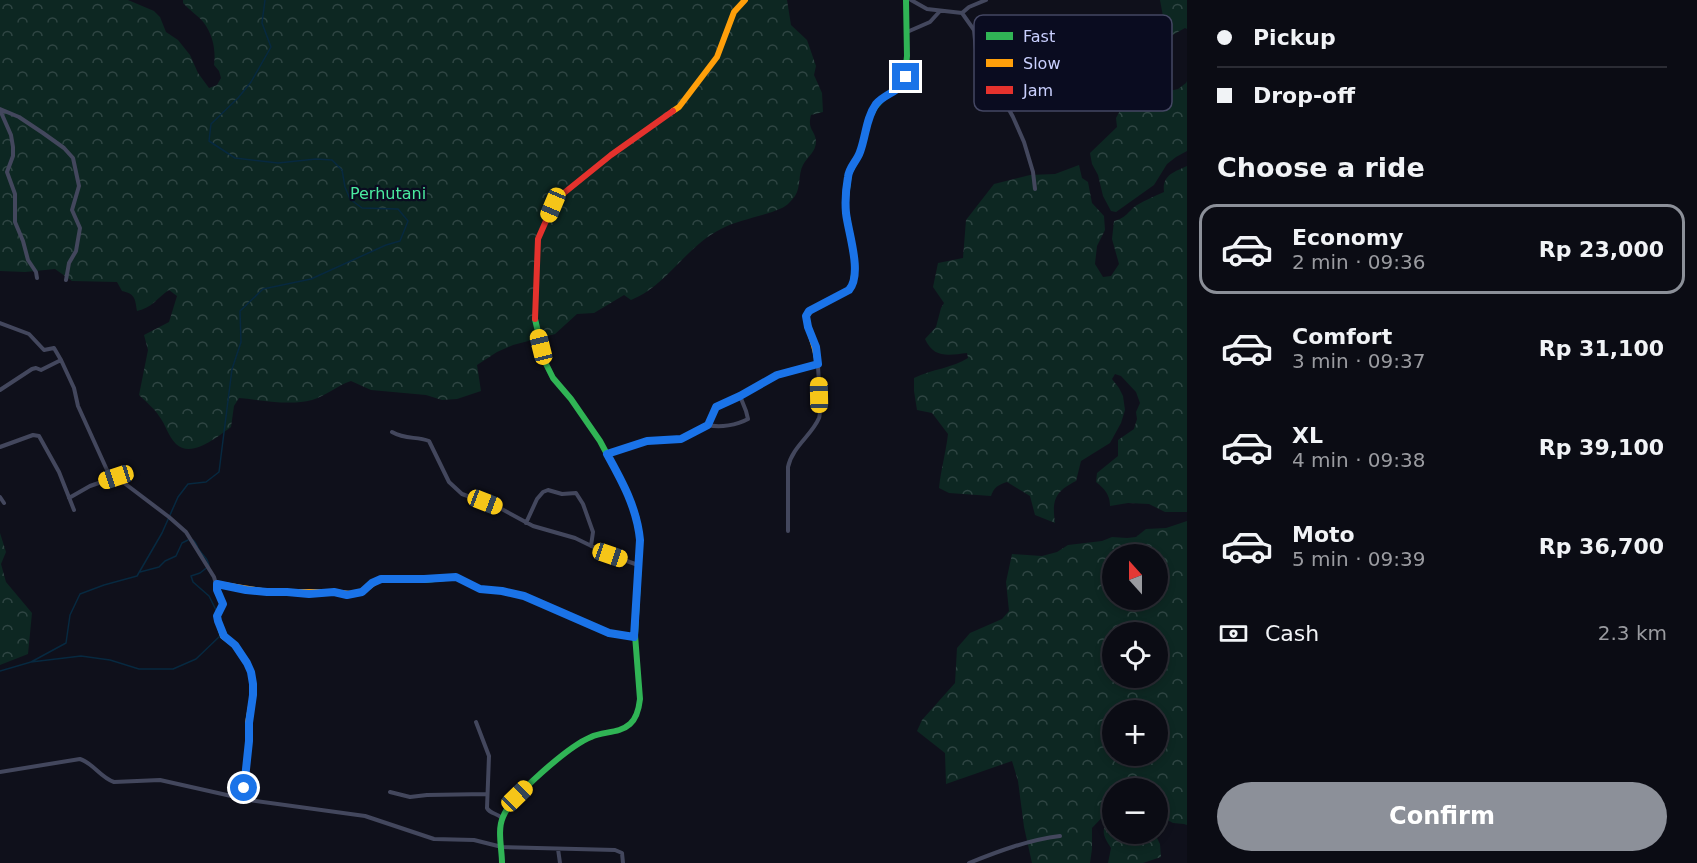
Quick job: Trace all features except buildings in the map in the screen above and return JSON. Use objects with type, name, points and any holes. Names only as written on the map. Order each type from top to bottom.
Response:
[{"type":"street","points":[[502,863],[502,818],[517,796],[580,741],[590,736],[622,729],[631,724],[636,715],[641,689],[634,637],[640,540],[636,516],[625,488],[604,448],[571,399],[553,378],[545,362],[535,318],[538,239],[559,197],[611,155],[679,107],[713,63],[722,46],[734,12],[745,0]]},
{"type":"street","points":[[788,531],[788,466],[791,457],[820,415],[816,347],[806,316],[809,311],[847,291],[852,286],[854,257],[846,213],[849,170],[860,152],[875,106],[904,83],[906,0]]},
{"type":"street","points":[[911,0],[927,9],[962,13],[986,0]]},
{"type":"street","points":[[907,32],[930,22],[940,11]]},
{"type":"street","points":[[962,13],[974,30]]},
{"type":"street","points":[[0,109],[11,135],[13,147],[13,156],[7,172],[15,194],[15,222],[37,278]]},
{"type":"street","points":[[0,109],[21,118],[42,132],[64,148],[73,158],[80,186],[72,210],[80,228],[76,251],[69,263],[66,280]]},
{"type":"street","points":[[1010,111],[1024,142],[1033,172],[1035,189]]},
{"type":"street","points":[[0,323],[29,334],[44,350],[54,348],[74,388],[78,406],[104,466],[186,532],[214,577],[223,604],[217,616],[218,621],[224,636],[235,645],[247,663],[253,684],[249,741],[241,799]]},
{"type":"street","points":[[0,390],[32,369],[41,370],[61,360]]},
{"type":"street","points":[[604,448],[647,441],[681,439],[708,425],[716,407],[777,375],[818,364]]},
{"type":"street","points":[[708,425],[718,427],[748,419],[740,396]]},
{"type":"street","points":[[392,432],[405,438],[429,441],[449,482],[468,496],[498,507],[526,523],[575,538],[610,555],[638,565]]},
{"type":"street","points":[[0,447],[33,435],[39,436],[59,472],[74,510]]},
{"type":"street","points":[[69,498],[90,486],[116,477]]},
{"type":"street","points":[[526,523],[543,492],[548,490],[562,494],[576,493],[583,504],[593,532],[591,546]]},
{"type":"street","points":[[0,497],[4,502]]},
{"type":"street","points":[[216,584],[267,592],[309,594],[334,592],[347,595],[362,592],[381,579],[456,577],[480,589],[524,596],[609,633],[634,637]]},
{"type":"street","points":[[476,722],[489,756],[486,805],[488,810],[502,818]]},
{"type":"street","points":[[0,772],[80,759],[111,781],[166,781],[241,799],[365,816],[429,839],[474,840],[502,847],[615,850],[622,853],[623,863]]},
{"type":"street","points":[[390,792],[410,797],[487,794]]},
{"type":"street","points":[[969,863],[1026,842],[1060,836]]},
{"type":"street","points":[[558,849],[560,863]]},
{"type":"green space","name":"Perhutani","points":[[0,0],[128,0],[154,11],[160,17],[166,32],[178,40],[190,55],[198,73],[209,88],[217,85],[221,78],[214,65],[215,54],[212,38],[204,23],[183,3],[183,0],[787,0],[791,25],[807,40],[816,66],[814,75],[822,93],[823,112],[811,115],[810,124],[816,145],[801,169],[797,192],[788,204],[721,229],[697,246],[656,285],[631,300],[624,295],[594,313],[577,314],[555,334],[513,345],[497,352],[477,365],[481,391],[457,399],[442,400],[426,395],[371,390],[351,381],[317,398],[303,402],[239,398],[234,406],[231,427],[205,445],[190,449],[182,448],[171,438],[157,413],[139,395],[148,350],[144,335],[169,322],[177,296],[169,290],[151,305],[137,311],[134,297],[122,291],[117,282],[72,281],[55,269],[25,272],[0,271]]},
{"type":"green space","points":[[1160,0],[1187,0],[1187,29],[1172,35],[1172,15],[1163,15]]},
{"type":"green space","points":[[1187,81],[1187,151],[1167,164],[1154,185],[1116,212],[1111,211],[1103,196],[1090,153],[1117,127],[1116,118],[1120,111],[1172,111],[1172,90]]},
{"type":"green space","points":[[1079,165],[1082,178],[1088,182],[1092,203],[1104,216],[1105,230],[1097,246],[1095,264],[1103,277],[1111,276],[1119,264],[1112,239],[1114,221],[1125,216],[1140,203],[1164,192],[1167,178],[1173,172],[1187,166],[1187,512],[1165,512],[1149,504],[1128,503],[1110,506],[1106,492],[1096,482],[1097,473],[1118,456],[1118,440],[1134,429],[1137,419],[1136,412],[1140,403],[1136,392],[1121,376],[1115,374],[1112,379],[1123,396],[1125,410],[1121,423],[1110,443],[1081,461],[1076,481],[1059,493],[1054,509],[1055,523],[1035,515],[1030,496],[1007,482],[993,490],[991,496],[949,493],[939,488],[948,434],[932,413],[917,410],[914,378],[968,358],[967,353],[948,355],[937,353],[925,339],[936,327],[944,303],[933,287],[938,263],[963,258],[966,220],[994,184],[1030,175],[1055,174]]},
{"type":"green space","points":[[1187,521],[1187,825],[1168,820],[1168,778],[1102,778],[1102,817],[1092,828],[1090,863],[1032,863],[1024,827],[1018,781],[1012,761],[946,784],[945,753],[917,731],[922,720],[955,683],[957,648],[970,633],[1002,619],[1009,611],[1006,582],[1012,554],[1042,556],[1057,552],[1068,545],[1102,541],[1112,537],[1136,537],[1146,529],[1166,528]]},
{"type":"green space","points":[[0,533],[6,552],[1,564],[6,582],[32,613],[28,654],[0,665]]},
{"type":"green space","points":[[1109,844],[1160,844],[1161,857],[1143,863],[1108,863],[1111,848]]},
{"type":"waterway","points":[[31,662],[66,643],[70,615],[80,594],[137,576],[162,533],[178,497],[188,484],[206,482],[219,472],[232,369],[241,342],[240,311],[263,289],[311,279],[386,245],[400,241],[408,221],[398,209],[362,208],[350,199],[342,170],[332,160],[316,159],[278,163],[235,158],[209,141],[211,124],[251,82],[271,47],[262,23],[265,0]]},
{"type":"waterway","points":[[140,572],[159,567],[176,556],[182,543],[188,540]]},
{"type":"waterway","points":[[193,540],[207,559],[209,566],[191,576],[193,582],[209,596],[217,612]]},
{"type":"waterway","points":[[0,671],[31,662],[81,656],[110,660],[139,669],[173,669],[196,659],[220,636],[218,629]]},
{"type":"traffic: fast","points":[[811,310],[849,290],[853,283],[855,264],[845,205],[849,173],[860,153],[869,119],[875,107],[904,83],[907,56],[906,0]]},
{"type":"traffic: fast","points":[[502,863],[501,822],[517,797],[542,772],[581,742],[630,724],[636,716],[640,699],[635,635],[640,540],[636,516],[625,488],[600,441],[571,399],[553,378],[545,362],[535,319]]},
{"type":"traffic: fast","points":[[392,579],[424,580],[456,577],[480,589],[524,596],[609,633],[634,637]]},
{"type":"traffic: slow","points":[[673,111],[679,107],[717,57],[734,12],[745,0]]},
{"type":"traffic: slow","points":[[607,454],[647,441],[681,439],[708,425],[716,407],[777,375],[818,364],[806,316],[811,310]]},
{"type":"traffic: slow","points":[[241,799],[249,741],[248,723],[253,684],[247,663],[235,645],[223,636],[217,617],[223,604],[217,584],[269,592],[351,594],[361,592],[378,580],[392,579]]},
{"type":"traffic: jam","points":[[535,319],[538,239],[553,205],[559,197],[611,155],[673,111]]},
{"type":"route","points":[[244,788],[253,684],[247,663],[235,645],[226,639],[218,621],[217,616],[223,604],[217,584],[267,592],[309,594],[334,592],[347,595],[362,592],[376,580],[381,579],[456,577],[480,589],[524,596],[609,633],[634,637],[639,528],[632,503],[607,454],[647,441],[685,437],[708,425],[716,407],[777,375],[818,364],[816,347],[806,318],[807,313],[834,296],[849,290],[854,280],[854,257],[846,213],[849,170],[860,152],[875,106],[902,85],[906,77]]}]
